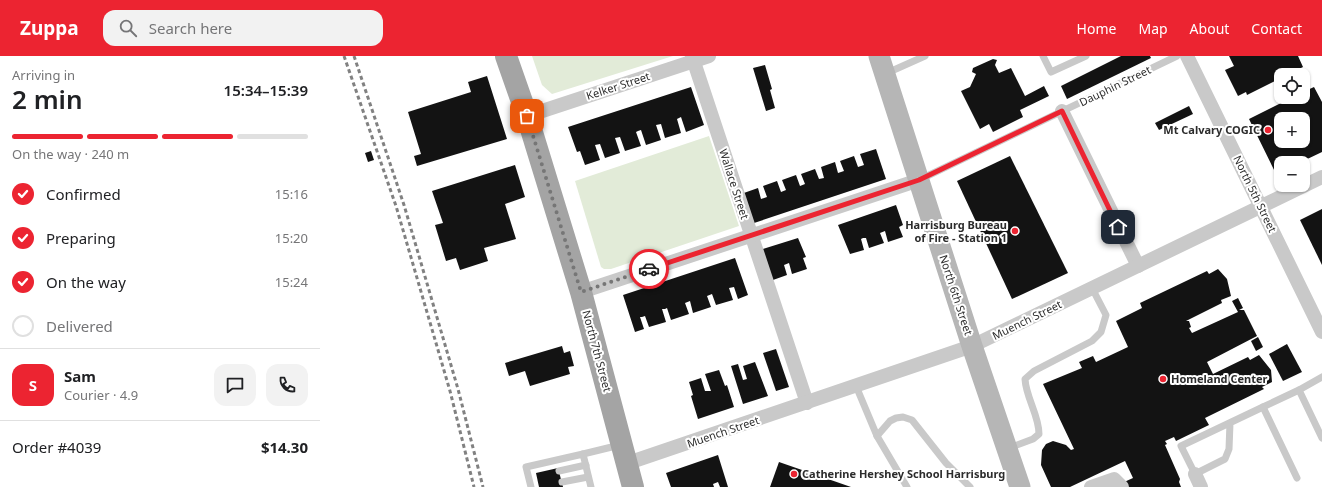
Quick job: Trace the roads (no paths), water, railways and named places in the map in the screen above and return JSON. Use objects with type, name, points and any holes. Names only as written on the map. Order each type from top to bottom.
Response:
[{"type":"main road","name":"North 7th Street","points":[[506,56],[527,116],[581,292],[633,487]]},
{"type":"main road","name":"North 6th Street","points":[[882,65],[972,346],[1020,487]]},
{"type":"street","name":"Kelker Street","points":[[527,116],[692,59],[709,56]]},
{"type":"street","name":"North 5th Street","points":[[1187,56],[1322,332]]},
{"type":"street","name":"Wallace Street","points":[[692,59],[807,403]]},
{"type":"street","points":[[1062,111],[1138,266]]},
{"type":"street","name":"Muench Street","points":[[625,454],[807,403],[972,346],[1322,177]]},
{"type":"street","name":"Dauphin Street","points":[[581,292],[919,180]]},
{"type":"street","points":[[1196,474],[1201,487]]},
{"type":"street","points":[[1091,487],[1114,479],[1122,487]]},
{"type":"lane","points":[[882,65],[926,56]]},
{"type":"lane","points":[[1043,56],[1050,72],[1086,56]]},
{"type":"lane","name":"Dauphin Street","points":[[919,180],[1177,56]]},
{"type":"lane","points":[[1007,449],[1033,439],[1040,434],[1039,425],[1026,388],[1026,379],[1034,371],[1092,340],[1102,332],[1106,315],[1092,288]]},
{"type":"lane","points":[[1230,423],[1229,449],[1225,459],[1196,474],[1181,446],[1299,390],[1322,377]]},
{"type":"lane","points":[[856,386],[877,436],[907,487]]},
{"type":"lane","points":[[1299,390],[1322,438]]},
{"type":"lane","points":[[1263,407],[1297,478]]},
{"type":"lane","points":[[877,436],[890,421],[896,418],[903,417],[912,420],[946,463],[970,487]]},
{"type":"lane","points":[[583,454],[591,487]]},
{"type":"lane","points":[[531,487],[526,467],[583,454],[625,454]]},
{"type":"lane","points":[[559,471],[586,465]]},
{"type":"lane","points":[[529,479],[537,476]]},
{"type":"lane","points":[[562,482],[588,477]]},
{"type":"railway","points":[[344,56],[396,206],[450,391],[474,487]]},
{"type":"railway","points":[[354,56],[404,205],[458,389],[483,487]]},
{"type":"place","name":"Mt Calvary COGIC","points":[[1268,130]]},
{"type":"place","name":"Harrisburg Bureau of Fire - Station 1","points":[[1015,231]]},
{"type":"place","name":"Homeland Center","points":[[1163,379]]},
{"type":"place","name":"Catherine Hershey School Harrisburg","points":[[794,474]]}]
